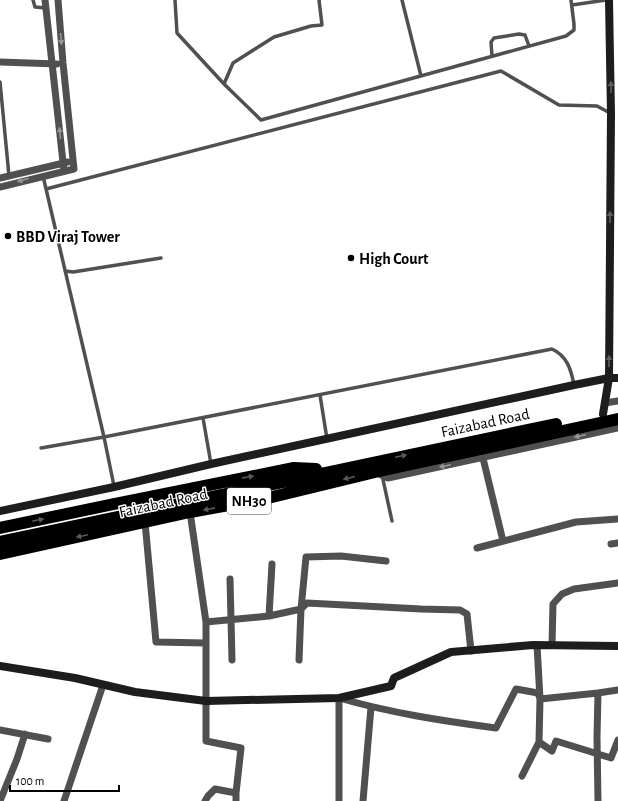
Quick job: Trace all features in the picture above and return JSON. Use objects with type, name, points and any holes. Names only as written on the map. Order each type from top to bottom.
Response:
[{"type":"highway","name":"Faizabad Road","points":[[335,470],[604,409],[618,411]]},
{"type":"highway","name":"Faizabad Road","points":[[0,554],[190,512],[268,498],[482,453],[497,445],[618,419]]},
{"type":"highway","name":"NH30","points":[[0,528],[294,468],[335,470]]},
{"type":"highway","points":[[0,542],[335,470]]},
{"type":"street","points":[[0,187],[43,175],[74,169],[58,0]]},
{"type":"street","points":[[604,409],[609,378],[614,233],[615,115],[609,0]]},
{"type":"street","points":[[46,4],[64,171]]},
{"type":"street","points":[[0,62],[63,63]]},
{"type":"street","points":[[0,178],[74,161]]},
{"type":"street","points":[[0,511],[114,487],[327,438],[574,385],[609,378],[618,378]]},
{"type":"street","points":[[604,409],[618,401]]},
{"type":"street","points":[[503,541],[482,453],[618,428]]},
{"type":"street","points":[[190,512],[206,622],[206,741],[241,748],[236,801]]},
{"type":"street","points":[[477,548],[576,522],[618,519]]},
{"type":"street","points":[[144,522],[156,642],[206,643]]},
{"type":"street","points":[[299,660],[301,609],[306,556],[341,556],[386,561]]},
{"type":"street","points":[[269,616],[272,564]]},
{"type":"street","points":[[230,579],[232,660]]},
{"type":"street","points":[[552,645],[553,604],[562,594],[574,589],[618,583]]},
{"type":"street","points":[[206,622],[269,616],[301,609],[306,604],[460,610],[467,614],[471,651]]},
{"type":"street","points":[[522,776],[539,742],[540,699],[537,645]]},
{"type":"street","points":[[0,666],[75,678],[135,692],[206,700],[339,698],[391,686],[394,678],[451,652],[537,645],[618,646]]},
{"type":"street","points":[[64,801],[103,685]]},
{"type":"street","points":[[339,698],[401,714],[496,728],[516,689],[538,693],[540,699]]},
{"type":"street","points":[[540,699],[618,690]]},
{"type":"street","points":[[598,693],[598,801]]},
{"type":"street","points":[[339,698],[339,801]]},
{"type":"street","points":[[363,801],[371,707]]},
{"type":"street","points":[[0,730],[48,738]]},
{"type":"street","points":[[0,801],[3,784],[17,759],[25,734]]},
{"type":"street","points":[[539,742],[552,751],[556,741],[611,758],[618,740]]},
{"type":"street","points":[[205,801],[215,789],[236,793]]},
{"type":"lane","points":[[33,0],[35,7],[46,4]]},
{"type":"lane","points":[[175,0],[177,33],[224,84],[262,120],[566,36],[574,30],[571,0]]},
{"type":"lane","points":[[224,84],[233,63],[274,38],[311,26],[322,25],[319,0]]},
{"type":"lane","points":[[402,0],[421,76]]},
{"type":"lane","points":[[572,5],[606,0]]},
{"type":"lane","points":[[492,56],[491,42],[494,38],[519,34],[525,35],[529,46]]},
{"type":"lane","points":[[46,189],[501,70],[559,105],[597,106],[615,115]]},
{"type":"lane","points":[[0,82],[9,176]]},
{"type":"lane","points":[[43,175],[104,437],[114,487]]},
{"type":"lane","points":[[65,271],[73,272],[161,258]]},
{"type":"lane","points":[[41,448],[203,418],[552,349],[559,352],[564,357],[571,371],[574,385]]},
{"type":"lane","points":[[320,395],[327,438]]},
{"type":"lane","points":[[203,418],[211,464]]},
{"type":"lane","points":[[379,474],[392,521]]},
{"type":"place","name":"BBD Viraj Tower","points":[[8,236]]},
{"type":"place","name":"High Court","points":[[351,258]]}]
